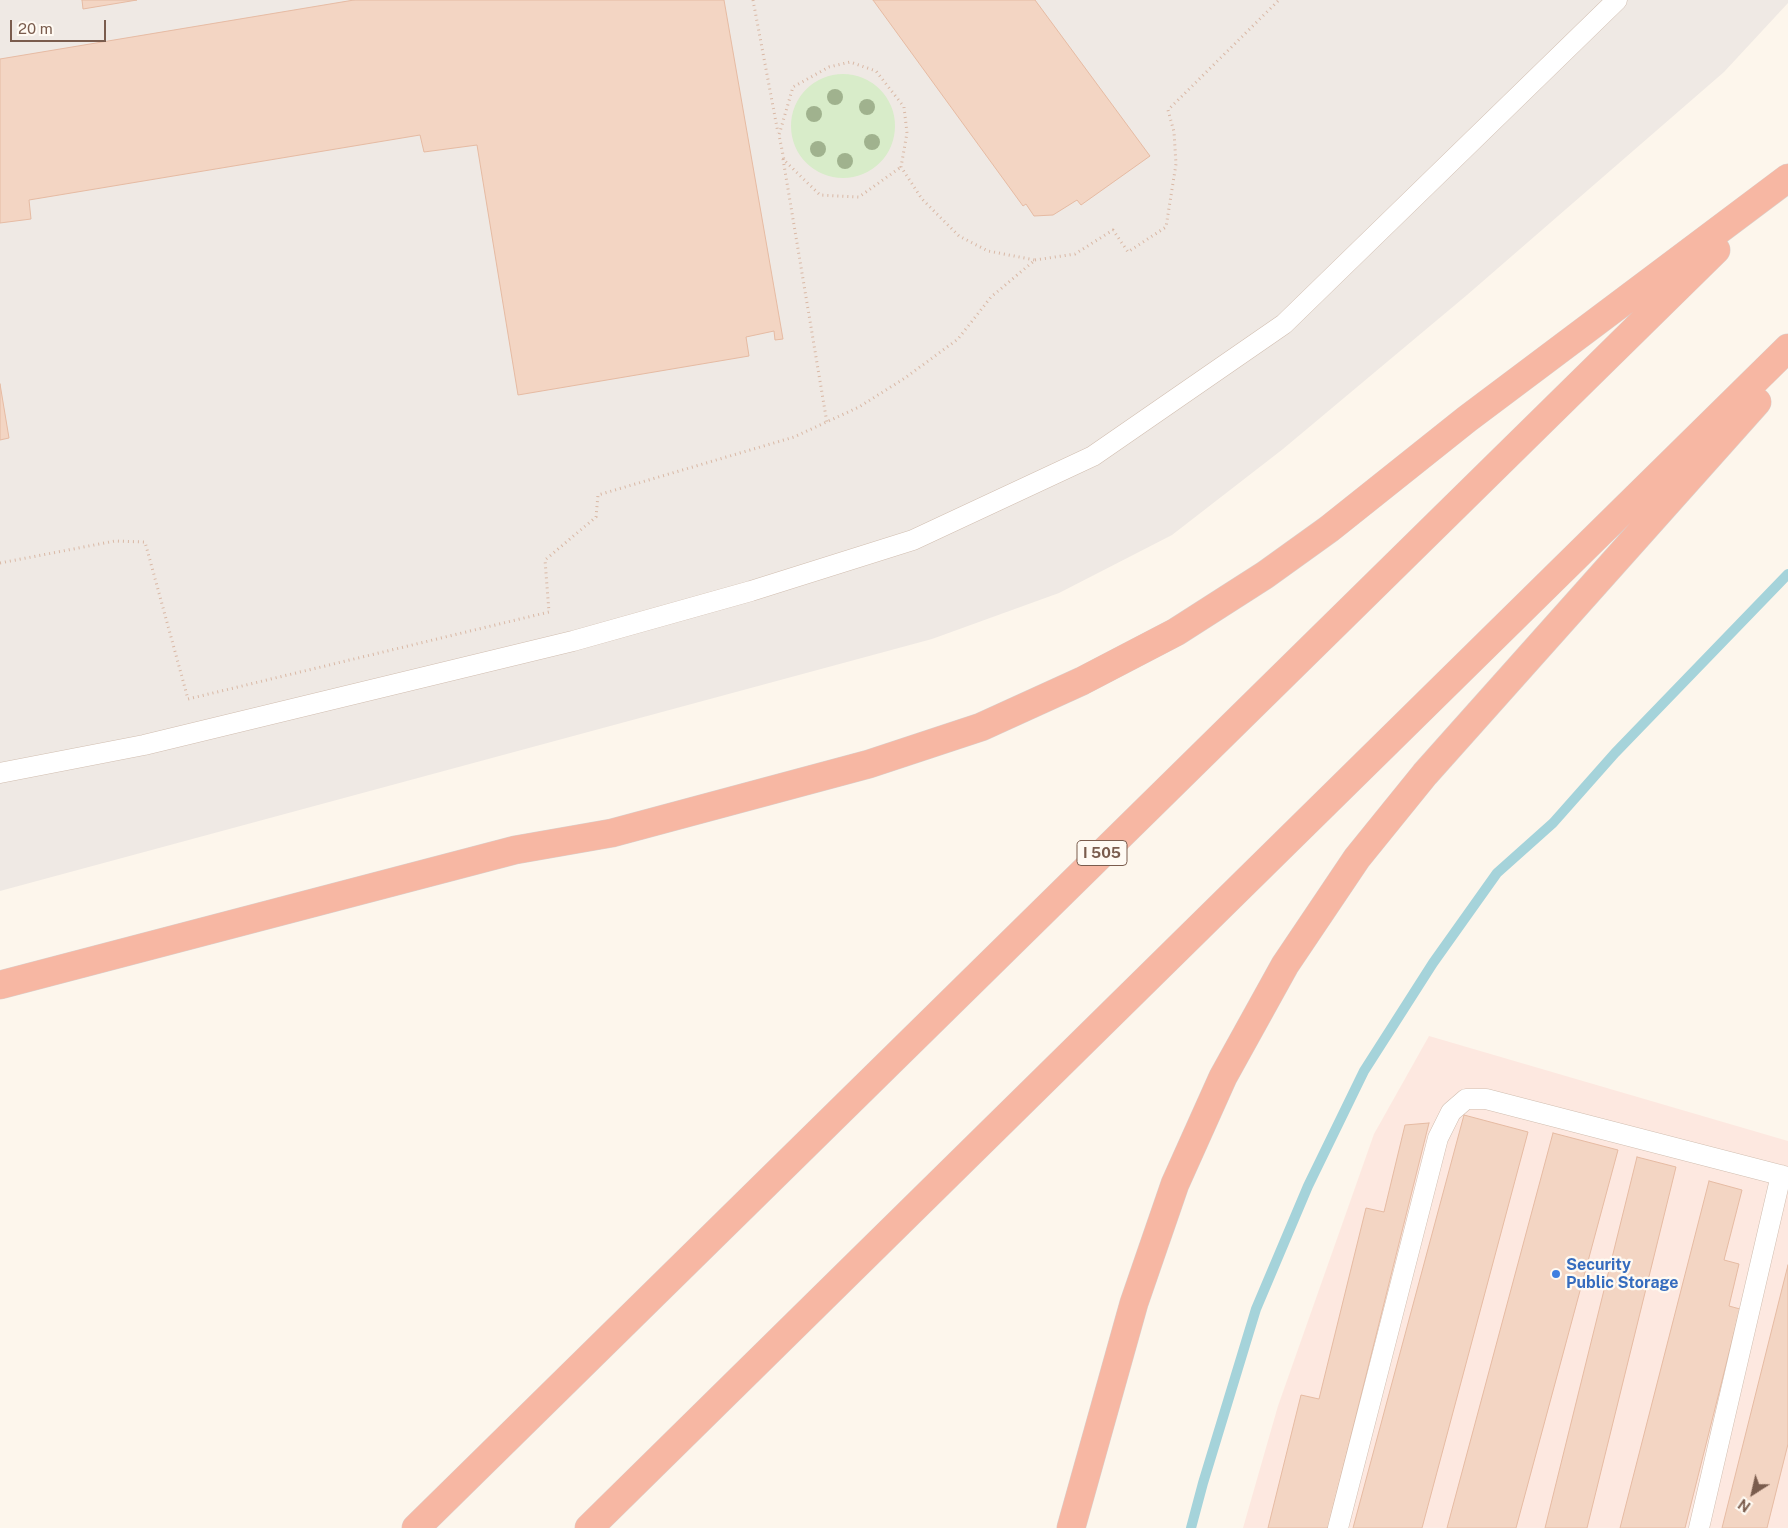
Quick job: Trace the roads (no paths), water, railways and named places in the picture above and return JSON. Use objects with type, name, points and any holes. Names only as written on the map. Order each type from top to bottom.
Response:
[{"type":"highway","points":[[0,985],[515,850],[612,833],[868,764],[981,726],[1082,681],[1176,632],[1265,575],[1329,528],[1467,419],[1788,178]]},
{"type":"highway","name":"I 505","points":[[416,1528],[1788,178]]},
{"type":"highway","points":[[589,1528],[1788,348]]},
{"type":"highway","points":[[1070,1528],[1134,1303],[1174,1184],[1223,1077],[1285,965],[1357,858],[1425,774],[1788,367]]},
{"type":"lane","points":[[0,773],[144,745],[573,641],[751,591],[913,540],[1092,456],[1284,324],[1617,0]]},
{"type":"lane","points":[[1338,1528],[1438,1138],[1451,1112],[1466,1099],[1486,1099],[1784,1176],[1699,1528]]},
{"type":"waterway","points":[[1191,1528],[1256,1309],[1308,1186],[1364,1071],[1433,963],[1497,873],[1553,823],[1615,753],[1788,574]]},
{"type":"place","name":"Security Public Storage","points":[[1556,1274]]}]
